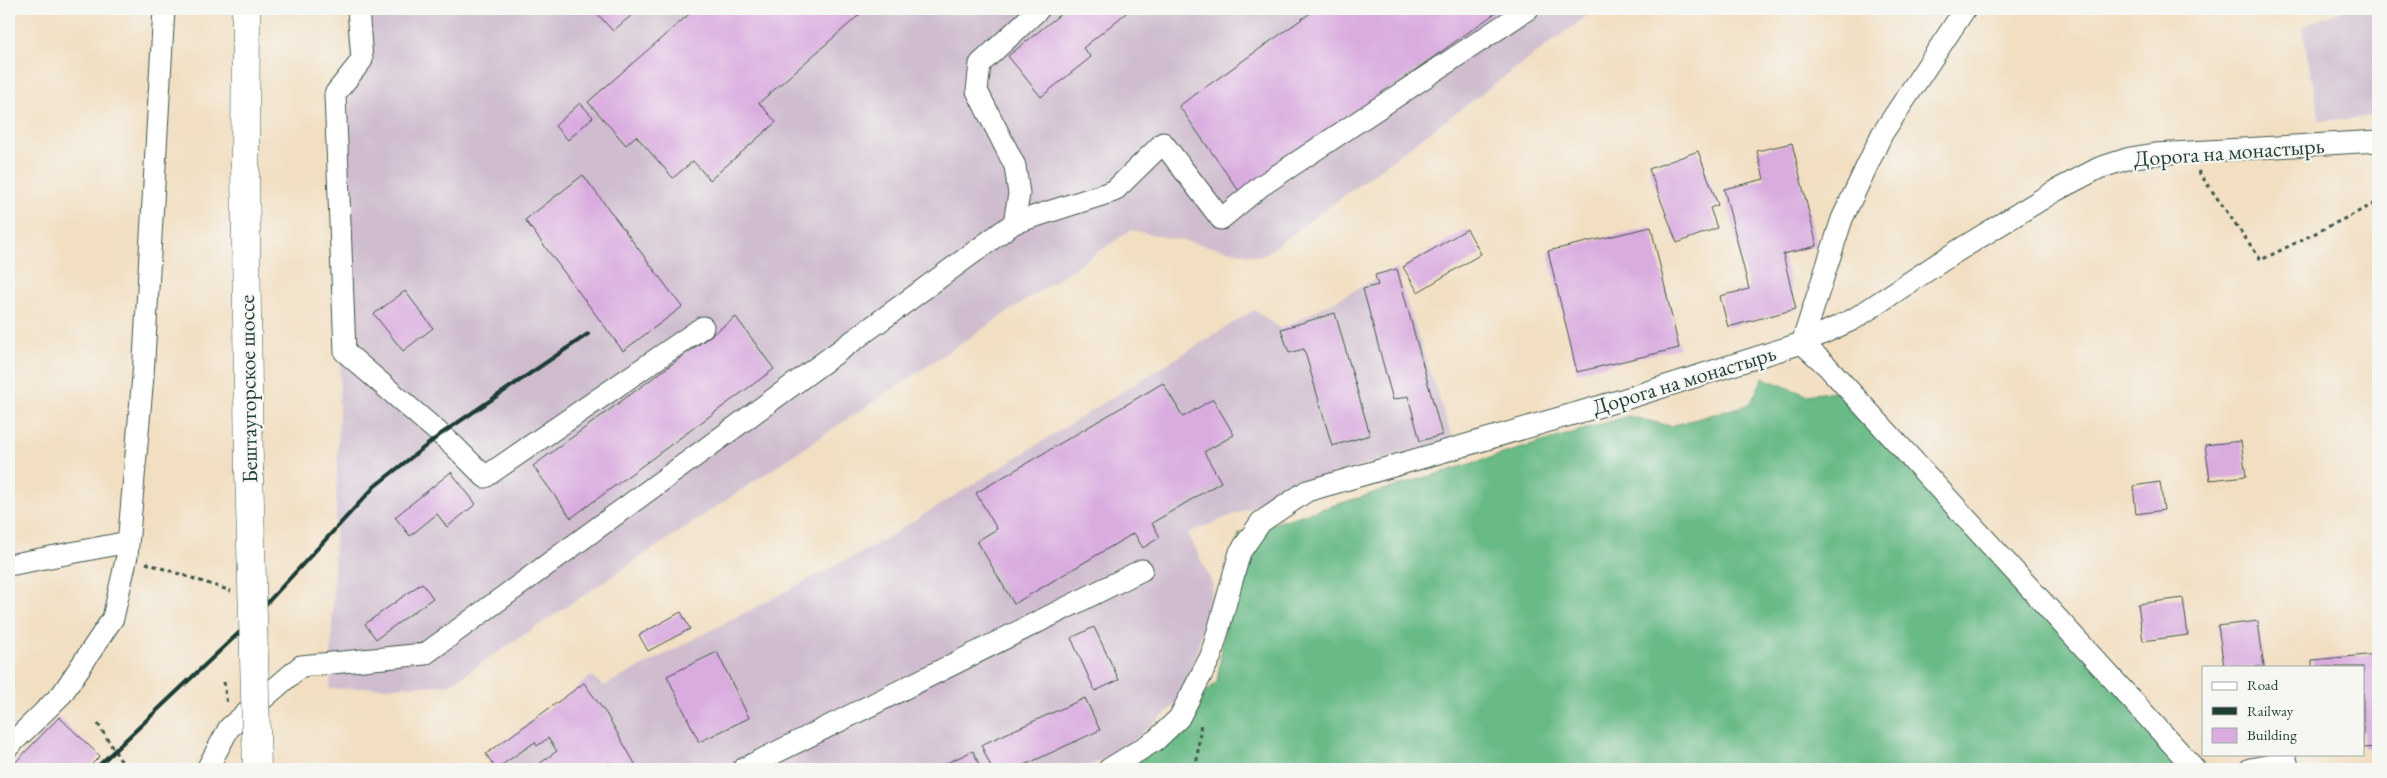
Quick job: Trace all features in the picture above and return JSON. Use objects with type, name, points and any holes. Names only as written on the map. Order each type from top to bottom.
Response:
[{"type":"main road","name":"Бештаугорское шоссе","points":[[246,9],[245,164],[249,468],[257,769]]},
{"type":"street","points":[[9,746],[62,694],[113,618],[128,549],[143,376],[164,9]]},
{"type":"street","points":[[358,9],[362,60],[335,94],[345,352],[453,445],[485,477],[703,327]]},
{"type":"street","points":[[1014,223],[1019,194],[1015,166],[977,91],[980,64],[1039,9]]},
{"type":"street","points":[[207,769],[229,728],[301,666],[425,654],[1014,223],[1114,191],[1163,143],[1221,220],[1261,186],[1528,9]]},
{"type":"street","points":[[1965,9],[1882,134],[1842,219],[1802,343],[1827,366],[2195,769]]},
{"type":"street","name":"Дорога на монастырь","points":[[1109,769],[1156,740],[1179,718],[1212,656],[1240,552],[1261,522],[1306,491],[1625,398],[1802,343],[1854,319],[2047,196],[2099,168],[2130,158],[2378,141]]},
{"type":"street","points":[[9,565],[128,549]]},
{"type":"street","points":[[743,769],[1142,570]]},
{"type":"street","points":[[2250,769],[2287,762]]},
{"type":"path","points":[[2186,154],[2261,260],[2378,202]]},
{"type":"path","points":[[128,549],[235,593]]},
{"type":"path","points":[[98,724],[126,769]]},
{"type":"shaded area","points":[[352,9],[1596,9],[1261,257],[1131,230],[449,685],[330,689]]},
{"type":"shaded area","points":[[2345,9],[2378,9],[2378,116],[2320,121],[2302,27]]},
{"type":"shaded area","points":[[1395,269],[1453,439],[1332,475],[1188,533],[1213,585],[1194,665],[1173,707],[1117,754],[1081,769],[482,769],[591,676],[604,686],[875,545],[1254,310],[1281,329]]},
{"type":"green space","points":[[1763,378],[1807,395],[1841,390],[2192,769],[1115,769],[1217,682],[1239,534],[1628,416],[1671,426],[1750,404]]},
{"type":"building","points":[[593,9],[639,9],[613,31]]},
{"type":"building","points":[[695,9],[866,9],[759,103],[776,122],[710,180],[693,161],[673,178],[636,136],[626,145],[588,102]]},
{"type":"building","points":[[1067,9],[1131,9],[1083,48],[1091,57],[1041,97],[1008,56]]},
{"type":"building","points":[[1316,9],[1501,9],[1241,194],[1179,106]]},
{"type":"building","points":[[580,103],[593,117],[568,140],[555,126]]},
{"type":"building","points":[[1792,143],[1817,246],[1783,254],[1796,309],[1728,327],[1720,296],[1749,289],[1724,189],[1764,179],[1757,151]]},
{"type":"building","points":[[1698,151],[1718,205],[1710,208],[1717,228],[1677,243],[1649,169]]},
{"type":"building","points":[[583,175],[682,307],[623,351],[525,220]]},
{"type":"building","points":[[1651,227],[1679,348],[1577,372],[1548,251]]},
{"type":"building","points":[[1467,229],[1481,254],[1418,292],[1403,267]]},
{"type":"building","points":[[1397,269],[1442,435],[1420,441],[1408,396],[1393,400],[1363,289],[1378,285],[1375,275]]},
{"type":"building","points":[[405,291],[433,328],[403,351],[374,314]]},
{"type":"building","points":[[1335,313],[1370,435],[1332,446],[1304,349],[1289,353],[1281,329]]},
{"type":"building","points":[[736,317],[774,369],[571,518],[533,466]]},
{"type":"building","points":[[1163,383],[1183,417],[1213,399],[1234,435],[1204,452],[1221,482],[1152,523],[1160,537],[1143,548],[1134,533],[1014,604],[977,541],[997,529],[976,493]]},
{"type":"building","points":[[2241,441],[2246,476],[2210,480],[2205,445]]},
{"type":"building","points":[[451,472],[476,504],[447,527],[437,514],[410,536],[395,517]]},
{"type":"building","points":[[2160,482],[2164,510],[2136,514],[2133,486]]},
{"type":"building","points":[[422,583],[433,598],[376,639],[365,624]]},
{"type":"building","points":[[2183,598],[2188,635],[2143,641],[2138,604]]},
{"type":"building","points":[[681,612],[690,629],[648,651],[639,635]]},
{"type":"building","points":[[2258,621],[2264,666],[2224,666],[2218,626]]},
{"type":"building","points":[[1094,627],[1119,680],[1095,691],[1071,638]]},
{"type":"building","points":[[717,652],[749,718],[699,742],[667,676]]},
{"type":"building","points":[[2378,654],[2378,747],[2364,748],[2364,666],[2312,666],[2312,660]]},
{"type":"building","points":[[584,683],[607,715],[638,769],[613,769],[609,762],[600,769],[532,769],[557,751],[548,738],[537,746],[535,742],[496,769],[486,754]]},
{"type":"building","points":[[1085,698],[1100,730],[1016,769],[992,769],[981,745]]},
{"type":"building","points":[[59,717],[100,756],[87,769],[9,769]]},
{"type":"building","points":[[973,751],[981,769],[939,769],[938,767]]},
{"type":"railway","points":[[95,769],[244,628],[375,486],[441,434],[588,334]]}]
